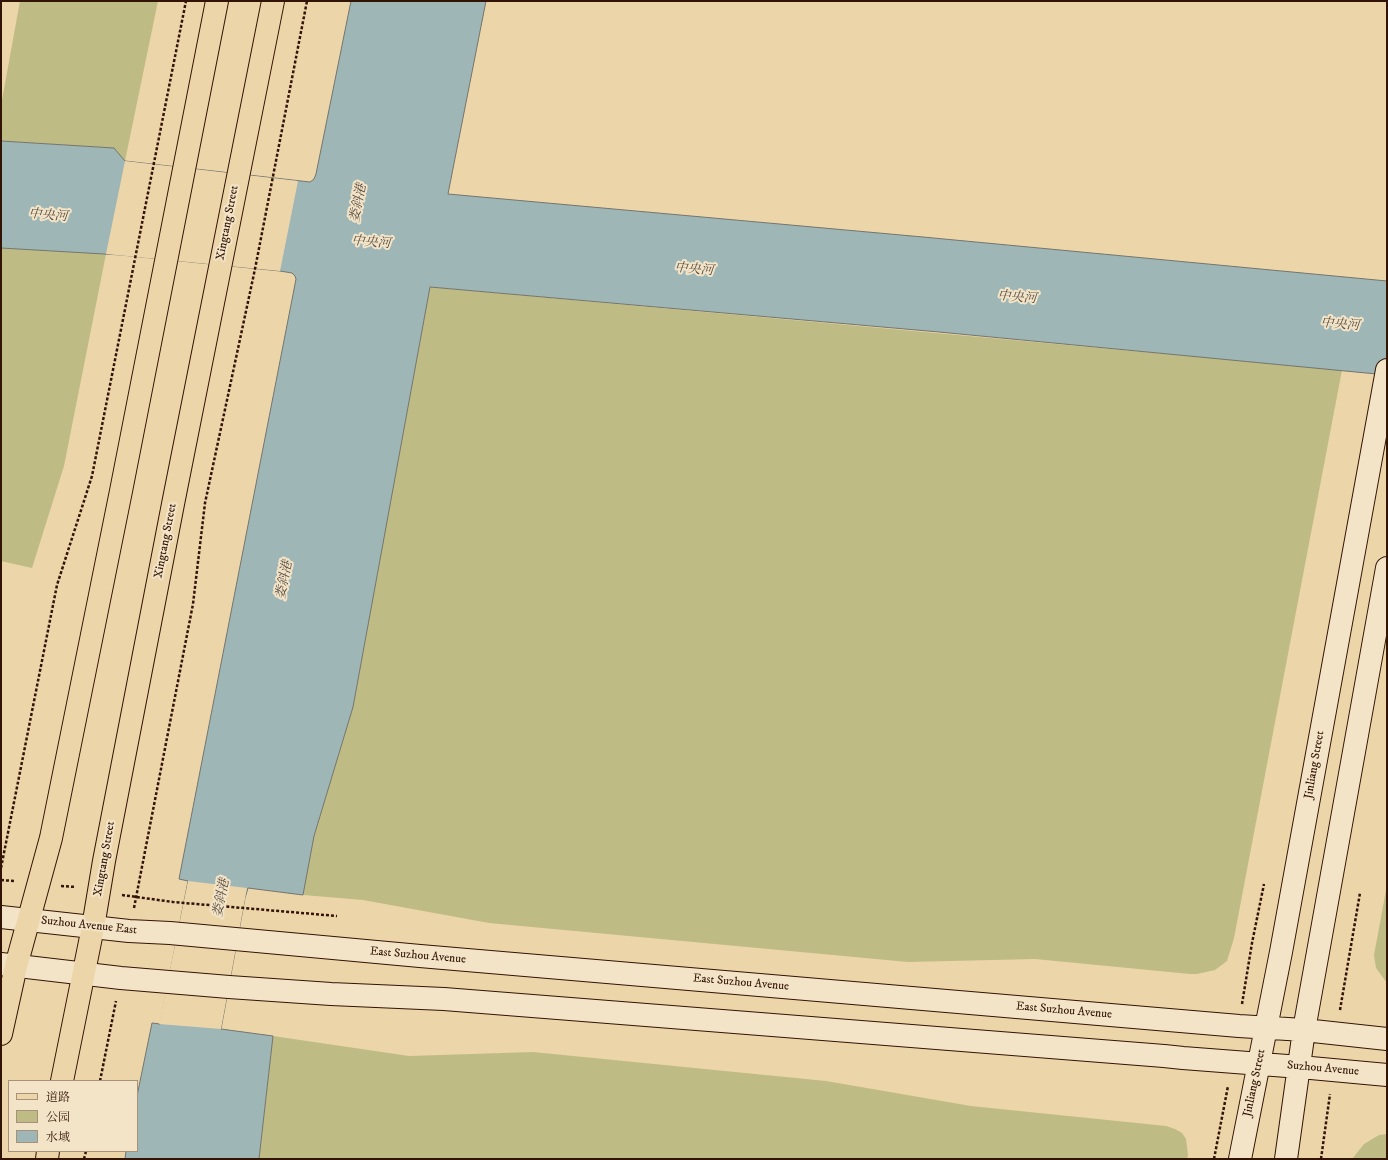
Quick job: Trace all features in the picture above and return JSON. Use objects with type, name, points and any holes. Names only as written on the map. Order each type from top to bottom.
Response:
[{"type":"main road","points":[[1,1034],[8,965],[29,919],[51,838],[217,1]]},
{"type":"main road","name":"Xingtang Street","points":[[62,1080],[220,265],[273,1]]},
{"type":"main road","name":"Jinliang Street","points":[[1240,1159],[1281,952],[1386,375]]},
{"type":"main road","points":[[1286,1159],[1304,1030],[1387,568]]},
{"type":"main road","name":"Suzhou Avenue East","points":[[1,917],[130,931],[177,934]]},
{"type":"main road","name":"East Suzhou Avenue","points":[[177,934],[1239,1026],[1304,1030]]},
{"type":"main road","points":[[8,965],[120,978],[228,987],[444,1000],[1259,1064]]},
{"type":"main road","points":[[1304,1030],[1387,1039]]},
{"type":"main road","name":"Suzhou Avenue","points":[[1259,1064],[1387,1075]]},
{"type":"path","points":[[1,868],[57,585],[92,476],[186,1]]},
{"type":"path","points":[[130,931],[193,604],[205,503],[255,268],[307,1]]},
{"type":"path","points":[[183,903],[337,916]]},
{"type":"path","points":[[100,1080],[120,978]]},
{"type":"green space","points":[[20,1],[158,1],[125,161],[114,148],[1,141],[1,100]]},
{"type":"green space","points":[[1,248],[106,254],[64,466],[32,568],[1,561]]},
{"type":"green space","points":[[430,287],[1342,370],[1234,938],[1227,961],[1215,970],[1197,974],[1035,959],[908,962],[489,923],[363,900],[303,895],[314,836],[353,707]]},
{"type":"green space","points":[[1387,885],[1387,983],[1376,968],[1374,955]]},
{"type":"green space","points":[[273,1036],[409,1056],[533,1052],[826,1081],[971,1106],[1166,1126],[1182,1133],[1186,1139],[1188,1155],[1187,1159],[259,1159]]},
{"type":"green space","points":[[1387,1134],[1387,1159],[1352,1159],[1364,1144],[1379,1135]]},
{"type":"water","points":[[351,1],[486,1],[448,194],[1387,281],[1387,375],[939,332],[430,287],[353,707],[314,836],[303,895],[248,888],[245,898],[221,1029],[273,1036],[259,1159],[125,1159],[126,1152],[138,1152],[138,1091],[152,1023],[160,1024],[188,881],[179,879],[296,279],[292,273],[280,271],[121,255],[1,248],[1,141],[114,148],[125,161],[310,182],[314,179]]},
{"type":"pier","points":[[125,161],[298,181],[280,271],[106,254]]},
{"type":"pier","points":[[188,881],[247,888],[221,1029],[159,1024]]},
{"type":"water label","name":"娄斜港","points":[[359,203]]},
{"type":"water label","name":"中央河","points":[[48,216]]},
{"type":"water label","name":"中央河","points":[[371,243]]},
{"type":"water label","name":"中央河","points":[[694,270]]},
{"type":"water label","name":"中央河","points":[[1017,298]]},
{"type":"water label","name":"中央河","points":[[1340,325]]},
{"type":"water label","name":"娄斜港","points":[[285,580]]},
{"type":"water label","name":"娄斜港","points":[[222,898]]}]
